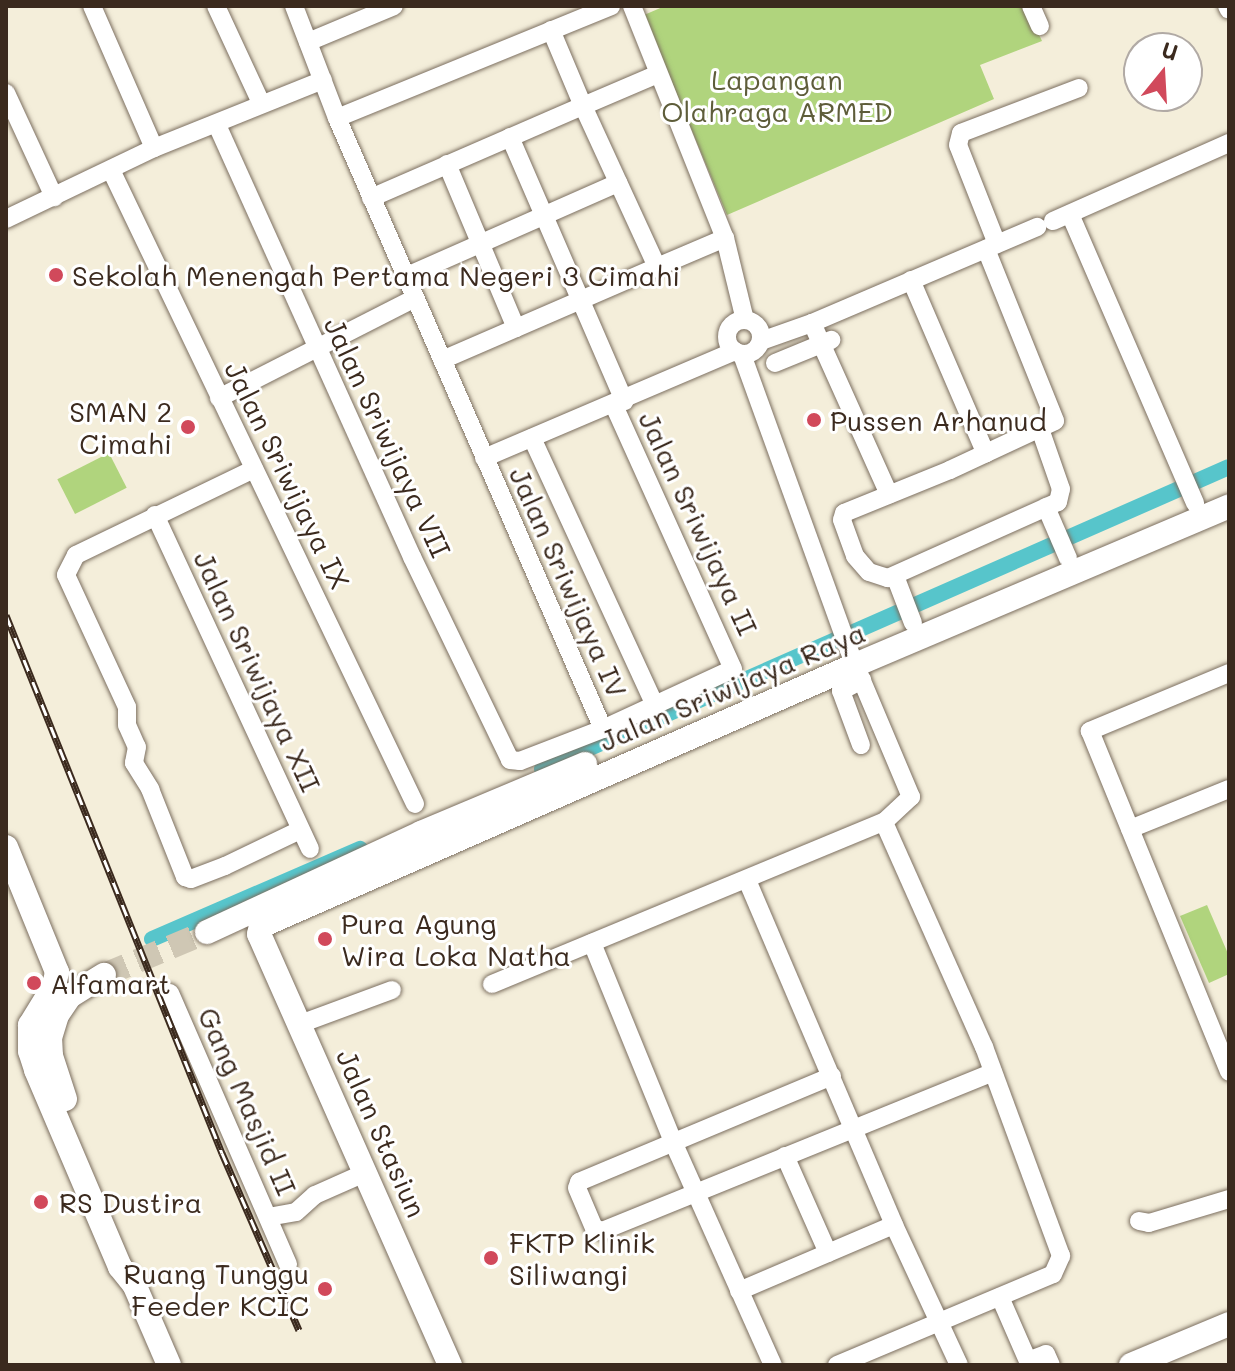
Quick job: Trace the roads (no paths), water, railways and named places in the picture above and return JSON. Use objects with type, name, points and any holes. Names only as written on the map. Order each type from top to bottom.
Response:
[{"type":"main road","name":"Jalan Sriwijaya Raya","points":[[261,926],[853,660],[914,625],[1069,560],[1193,499],[1229,489]]},
{"type":"main road","name":"Jalan Sriwijaya Raya","points":[[1193,499],[1229,506]]},
{"type":"main road","name":"Jalan Sriwijaya Raya","points":[[207,932],[421,833],[615,752],[853,660]]},
{"type":"main road","points":[[6,847],[55,964],[57,978],[30,1025],[30,1051],[120,1267],[134,1284],[169,1365]]},
{"type":"main road","name":"Jalan Stasiun","points":[[261,926],[259,934],[450,1365]]},
{"type":"main road","points":[[104,975],[70,996],[57,1015],[50,1038],[51,1056],[132,1263],[134,1284]]},
{"type":"main road","points":[[1145,1362],[1229,1324]]},
{"type":"street","points":[[92,6],[154,148]]},
{"type":"street","points":[[216,6],[261,103]]},
{"type":"street","name":"Jalan Sriwijaya IV","points":[[294,6],[371,198],[603,729]]},
{"type":"street","points":[[308,42],[394,6]]},
{"type":"street","points":[[337,118],[611,6]]},
{"type":"street","points":[[1031,6],[1040,26]]},
{"type":"street","points":[[637,8],[658,74],[725,238],[745,320],[758,327],[761,341]]},
{"type":"street","points":[[551,30],[657,267]]},
{"type":"street","points":[[371,198],[658,74]]},
{"type":"street","points":[[6,219],[154,148],[323,80]]},
{"type":"street","points":[[1040,429],[1061,489],[1058,502],[895,576],[883,578],[861,565],[850,547],[842,520],[844,513],[986,454],[1055,421],[1056,416],[991,246],[958,145],[961,133],[1079,88]]},
{"type":"street","points":[[6,93],[54,197]]},
{"type":"street","name":"Jalan Sriwijaya VII","points":[[217,125],[315,347],[506,755],[520,761],[603,729]]},
{"type":"street","name":"Jalan Sriwijaya II","points":[[510,137],[580,300],[619,403],[734,665],[730,673],[655,706]]},
{"type":"street","points":[[484,458],[738,352],[754,351],[761,341],[817,321],[1229,143]]},
{"type":"street","points":[[447,164],[516,328]]},
{"type":"street","name":"Jalan Sriwijaya IX","points":[[111,170],[415,804]]},
{"type":"street","points":[[407,276],[618,183]]},
{"type":"street","points":[[1053,221],[1193,499]]},
{"type":"street","points":[[442,360],[725,238]]},
{"type":"street","points":[[911,280],[986,454]]},
{"type":"street","points":[[219,398],[415,298]]},
{"type":"street","points":[[492,984],[884,822],[911,797],[838,622],[738,352],[728,341],[729,329],[745,320]]},
{"type":"street","points":[[775,363],[831,340],[817,321]]},
{"type":"street","points":[[821,345],[889,494]]},
{"type":"street","points":[[532,438],[655,706],[603,729]]},
{"type":"street","points":[[254,469],[155,515],[71,559],[66,575],[128,711],[127,725],[137,747],[134,763],[150,789],[185,877],[191,879],[225,866],[300,830]]},
{"type":"street","points":[[1046,507],[1069,560]]},
{"type":"street","name":"Jalan Sriwijaya XII","points":[[155,515],[310,849]]},
{"type":"street","points":[[895,576],[914,625]]},
{"type":"street","points":[[853,660],[841,691],[861,745]]},
{"type":"street","points":[[1229,673],[1090,731],[1229,1072]]},
{"type":"street","points":[[1130,829],[1229,789]]},
{"type":"street","points":[[837,1365],[1053,1274],[1060,1265],[1061,1256],[993,1072],[884,822]]},
{"type":"street","points":[[747,880],[894,1225],[959,1365]]},
{"type":"street","points":[[592,943],[674,1144],[773,1365]]},
{"type":"street","points":[[300,1024],[392,990]]},
{"type":"street","name":"Gang Masjid II","points":[[170,993],[268,1217],[296,1212],[315,1195],[367,1172]]},
{"type":"street","points":[[832,1076],[579,1182],[577,1188],[594,1228],[602,1231],[993,1072]]},
{"type":"street","points":[[785,1156],[828,1253]]},
{"type":"street","points":[[1139,1221],[1149,1223],[1229,1199]]},
{"type":"street","points":[[268,1217],[288,1265]]},
{"type":"street","points":[[739,1291],[894,1225]]},
{"type":"street","points":[[1000,1297],[1028,1361],[1046,1354],[1051,1365]]},
{"type":"waterway","points":[[542,769],[1229,467]]},
{"type":"waterway","points":[[152,939],[360,849]]},
{"type":"tunnel","points":[[104,975],[207,932]]},
{"type":"railway","points":[[6,615],[222,1153],[299,1330]]},
{"type":"place","name":"Sekolah Menengah Pertama Negeri 3 Cimahi","points":[[56,275]]},
{"type":"place","name":"Pussen Arhanud","points":[[814,420]]},
{"type":"place","name":"SMAN 2 Cimahi","points":[[188,427]]},
{"type":"place","name":"Pura Agung Wira Loka Natha","points":[[325,939]]},
{"type":"place","name":"Alfamart","points":[[34,983]]},
{"type":"place","name":"RS Dustira","points":[[41,1202]]},
{"type":"place","name":"FKTP Klinik Siliwangi","points":[[491,1258]]},
{"type":"place","name":"Ruang Tunggu Feeder KCIC","points":[[325,1289]]},
{"type":"park label","name":"Lapangan Olahraga ARMED","points":[[777,95]]}]
